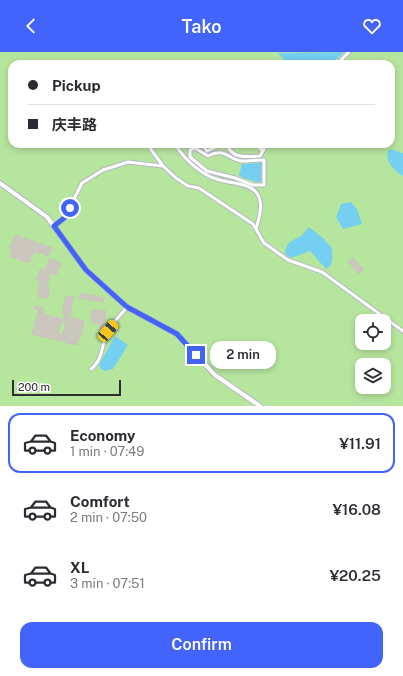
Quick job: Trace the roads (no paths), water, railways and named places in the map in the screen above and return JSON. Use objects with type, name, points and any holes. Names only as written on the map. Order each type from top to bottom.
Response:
[{"type":"street","points":[[341,60],[349,52]]},
{"type":"street","points":[[149,148],[163,166],[188,186],[199,188],[253,224],[264,243],[288,260],[322,272],[403,331]]},
{"type":"street","points":[[178,148],[192,164],[210,176],[250,188],[256,192],[261,205],[256,230]]},
{"type":"street","points":[[195,148],[208,156],[219,153],[227,154],[240,161],[264,160],[264,185],[253,185],[236,178],[207,171],[190,157],[190,150],[195,148]]},
{"type":"street","points":[[205,148],[207,151],[213,148]]},
{"type":"street","points":[[228,148],[237,157],[260,156],[265,148]]},
{"type":"street","points":[[260,148],[263,151]]},
{"type":"street","points":[[54,226],[68,215],[82,183],[103,170],[128,162],[163,166]]},
{"type":"street","points":[[0,183],[47,217],[86,270],[127,307],[177,334],[215,376],[260,406]]},
{"type":"street","points":[[91,369],[95,366],[101,354],[108,331],[127,307]]},
{"type":"water","points":[[344,52],[335,60],[284,60],[278,53]]},
{"type":"water","points":[[391,149],[403,153],[403,176],[394,169],[389,162],[387,155],[388,151]]},
{"type":"water","points":[[262,163],[261,183],[243,178],[239,175],[242,164]]},
{"type":"water","points":[[351,202],[357,209],[362,224],[343,229],[336,217],[341,204]]},
{"type":"water","points":[[309,227],[324,239],[332,248],[332,257],[329,268],[326,269],[310,251],[291,258],[285,254],[290,242],[304,233]]},
{"type":"water","points":[[115,336],[128,345],[113,369],[105,371],[100,368],[99,365]]}]
